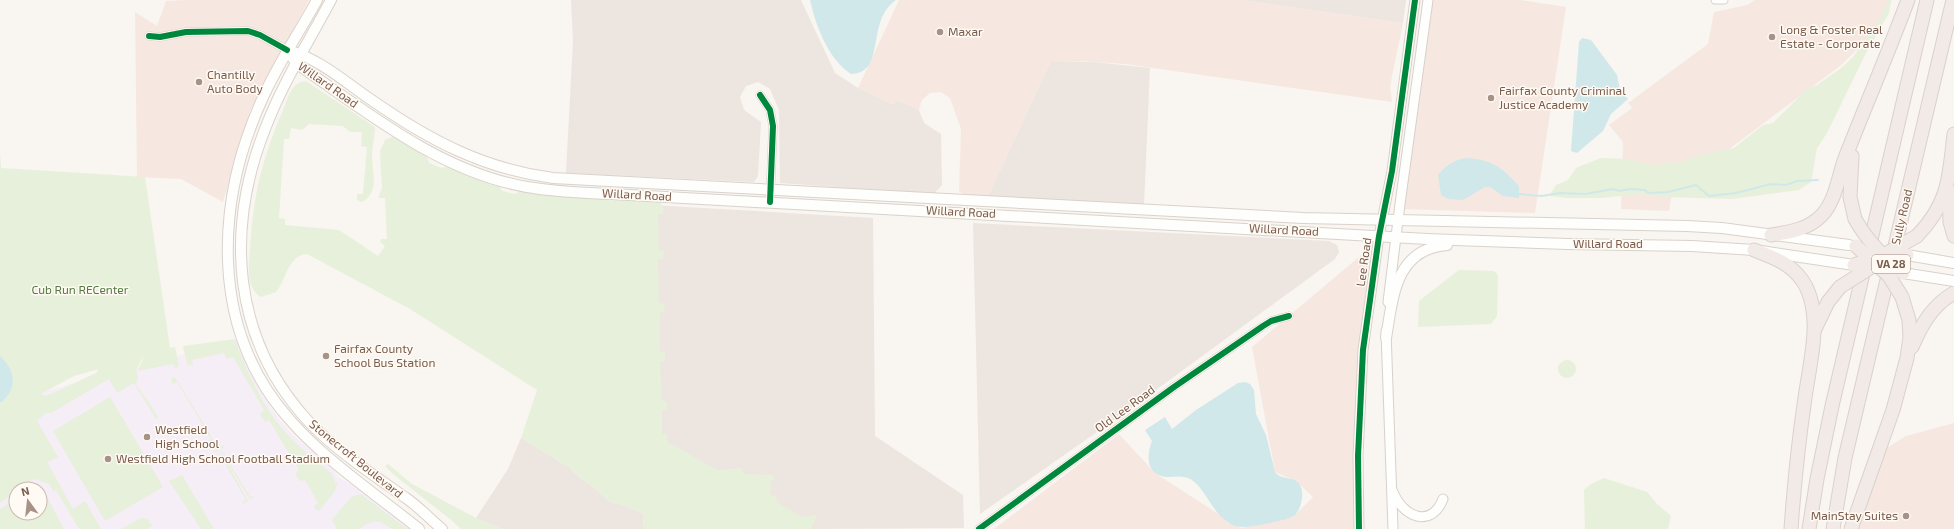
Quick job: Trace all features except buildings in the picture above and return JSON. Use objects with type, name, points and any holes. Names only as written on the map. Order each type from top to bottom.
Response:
[{"type":"highway","points":[[1771,235],[1797,231],[1812,224],[1822,215],[1835,192],[1845,159],[1908,0]]},
{"type":"highway","name":"Sully Road","points":[[1809,529],[1832,406],[1927,0]]},
{"type":"highway","name":"Sully Road","points":[[1833,529],[1847,450],[1953,0]]},
{"type":"highway","points":[[1954,134],[1948,181],[1950,222],[1954,236]]},
{"type":"highway","points":[[1851,529],[1893,410],[1907,358],[1910,337],[1910,320],[1902,298],[1880,257],[1854,219],[1850,197],[1853,141]]},
{"type":"highway","points":[[1814,333],[1828,302],[1840,287],[1880,257],[1917,236],[1931,222],[1938,211],[1948,181]]},
{"type":"highway","points":[[1852,246],[1880,257],[1906,273]]},
{"type":"highway","points":[[1754,250],[1778,259],[1792,268],[1802,280],[1811,301],[1814,333],[1800,433],[1791,529]]},
{"type":"highway","points":[[1850,264],[1880,257],[1910,255]]},
{"type":"highway","points":[[1907,358],[1922,325],[1934,309],[1946,297],[1954,293]]},
{"type":"main road","name":"Stonecroft Boulevard","points":[[317,0],[287,50],[256,114],[241,159],[232,196],[227,247],[227,266],[234,310],[247,351],[256,369],[268,390],[289,419],[316,446],[419,529]]},
{"type":"main road","name":"Stonecroft Boulevard","points":[[331,0],[264,130],[252,166],[246,194],[240,252],[243,287],[250,321],[263,353],[279,384],[311,423],[363,467],[404,497],[442,529]]},
{"type":"main road","name":"Willard Road","points":[[287,50],[302,54],[404,122],[450,147],[499,168],[528,175],[553,178],[771,188],[1154,211],[1382,221],[1687,226],[1852,246]]},
{"type":"main road","name":"Willard Road","points":[[287,50],[297,64],[397,133],[444,158],[496,179],[526,187],[552,190],[1397,238],[1487,242],[1680,245],[1754,250],[1850,264]]},
{"type":"main road","points":[[1386,338],[1396,285],[1403,269],[1412,258],[1432,247],[1487,242]]},
{"type":"main road","points":[[1910,255],[1954,263]]},
{"type":"main road","points":[[1906,273],[1954,281]]},
{"type":"street","name":"Lee Road","points":[[1359,529],[1357,472],[1361,375],[1379,236],[1392,171],[1415,0]]},
{"type":"street","points":[[1393,529],[1386,338],[1398,221],[1428,0]]},
{"type":"street","points":[[1715,0],[1724,0]]},
{"type":"street","points":[[149,36],[160,37],[186,32],[248,31],[260,35],[287,50]]},
{"type":"street","points":[[760,95],[770,110],[774,126],[770,202]]},
{"type":"street","name":"Old Lee Road","points":[[979,529],[1169,391],[1263,326],[1271,321],[1289,316]]},
{"type":"street","points":[[1392,488],[1400,506],[1408,514],[1417,518],[1427,519],[1432,516],[1438,510],[1442,499]]},
{"type":"shaded area","points":[[309,0],[250,111],[223,202],[181,179],[137,177],[135,12],[157,26],[166,1]]},
{"type":"shaded area","points":[[571,0],[801,0],[835,73],[858,88],[894,105],[897,100],[919,110],[924,123],[941,134],[942,185],[934,194],[780,183],[779,110],[770,89],[758,82],[746,86],[740,97],[744,110],[761,122],[758,176],[754,182],[566,173],[573,41]]},
{"type":"shaded area","points":[[899,0],[1242,0],[1403,23],[1390,86],[1392,102],[1125,64],[1083,61],[1051,61],[988,197],[965,196],[959,191],[961,129],[950,98],[941,92],[930,93],[922,100],[919,110],[897,100],[894,105],[858,88]]},
{"type":"shaded area","points":[[1242,0],[1406,0],[1403,23]]},
{"type":"shaded area","points":[[1432,0],[1521,0],[1566,7],[1535,213],[1399,209]]},
{"type":"shaded area","points":[[1755,0],[1892,0],[1884,16],[1863,44],[1840,66],[1672,192],[1669,211],[1621,209],[1623,142],[1609,125],[1632,108],[1628,103],[1708,44],[1714,12],[1747,5]]},
{"type":"shaded area","points":[[1051,61],[1094,62],[1150,68],[1144,204],[988,197]]},
{"type":"shaded area","points":[[651,205],[873,218],[875,436],[963,495],[964,528],[810,529],[654,442]]},
{"type":"shaded area","points":[[973,223],[1329,241],[1337,245],[1339,252],[1335,259],[1134,406],[980,514]]},
{"type":"shaded area","points":[[1372,246],[1361,381],[1359,529],[994,529],[1119,434],[1155,473],[1220,515],[1228,523],[1242,528],[1293,517],[1313,497],[1296,481],[1275,472],[1252,347]]},
{"type":"shaded area","name":"Westfield High School","points":[[238,340],[250,368],[272,410],[291,433],[334,471],[338,477],[365,492],[412,529],[0,529],[0,403]]},
{"type":"shaded area","points":[[1954,423],[1954,529],[1856,529],[1882,451],[1906,436]]},
{"type":"shaded area","points":[[521,438],[570,468],[581,479],[591,485],[610,502],[626,506],[643,514],[644,529],[502,529],[476,518],[508,469]]},
{"type":"green space","points":[[1888,0],[1891,0],[1889,13],[1866,53],[1827,133],[1817,148],[1811,182],[1799,190],[1732,199],[1663,197],[1642,194],[1601,198],[1568,198],[1549,196],[1556,185],[1568,180],[1576,168],[1601,158],[1627,159],[1656,165],[1682,162],[1700,155],[1734,148],[1763,125],[1773,123],[1807,89],[1817,85],[1840,69],[1853,57],[1881,18]]},
{"type":"green space","points":[[306,81],[375,127],[372,156],[374,181],[368,198],[362,202],[357,200],[357,194],[363,194],[367,147],[361,146],[362,132],[350,132],[343,126],[309,124],[302,130],[291,128],[289,139],[284,139],[279,218],[285,219],[285,225],[339,230],[378,256],[385,246],[380,242],[381,239],[387,239],[385,198],[378,198],[382,188],[380,151],[385,140],[394,136],[426,155],[429,163],[442,168],[449,166],[499,185],[502,191],[515,194],[520,191],[529,191],[603,197],[606,200],[659,200],[664,209],[663,214],[658,214],[659,251],[664,250],[663,259],[658,260],[659,303],[665,304],[664,312],[660,313],[660,351],[665,352],[665,361],[660,362],[662,401],[667,401],[667,409],[662,410],[662,434],[667,434],[668,442],[717,470],[743,468],[743,474],[773,475],[775,480],[771,481],[770,495],[776,496],[777,502],[802,517],[817,515],[811,529],[644,529],[643,514],[626,506],[610,502],[591,485],[581,479],[570,468],[521,438],[537,390],[410,309],[307,254],[296,258],[288,268],[276,292],[261,297],[256,293],[250,282],[249,262],[253,212],[260,178],[269,145],[288,96],[296,85]]},
{"type":"green space","name":"Cub Run RECenter","points":[[0,153],[1,168],[145,177],[170,348],[166,349],[175,347],[179,365],[176,369],[173,364],[138,371],[144,355],[136,370],[138,378],[136,384],[158,419],[156,419],[134,383],[117,393],[109,379],[51,413],[45,413],[37,421],[58,457],[47,462],[73,509],[85,501],[101,529],[79,529],[56,490],[53,491],[48,481],[34,479],[30,481],[8,481],[8,498],[0,503]],"holes":[[[99,369],[96,373],[45,396],[41,394],[22,404],[74,376]]]},
{"type":"green space","points":[[1459,270],[1494,271],[1498,275],[1497,316],[1491,324],[1418,327],[1419,301]]},
{"type":"green space","points":[[235,339],[252,380],[273,417],[293,440],[331,473],[335,484],[338,482],[335,491],[320,510],[316,510],[314,506],[318,503],[305,480],[300,481],[295,474],[299,470],[269,420],[265,422],[260,414],[264,410],[233,357],[227,359],[224,353],[192,360],[193,365],[189,366],[187,364],[183,346]]},
{"type":"green space","points":[[1567,360],[1573,363],[1576,369],[1573,375],[1567,378],[1561,375],[1558,369],[1561,363]]},
{"type":"green space","points":[[175,377],[210,434],[213,442],[209,444],[207,442],[211,439],[177,382],[173,384],[171,379]]},
{"type":"green space","name":"Westfield High School Football Stadium","points":[[110,397],[163,487],[105,521],[53,431]]},
{"type":"green space","points":[[225,446],[221,449],[249,497],[255,496],[251,499],[249,498],[219,447]]},
{"type":"green space","points":[[217,449],[225,459],[248,501],[243,504],[242,502],[246,500],[218,451],[212,453]]},
{"type":"green space","points":[[388,464],[412,484],[476,518],[502,529],[461,529],[393,474],[385,466]]},
{"type":"green space","points":[[182,475],[214,529],[201,529],[169,481]]},
{"type":"green space","points":[[1604,478],[1647,492],[1657,504],[1671,516],[1668,529],[1585,529],[1584,490],[1591,484]]},
{"type":"green space","points":[[361,494],[407,529],[392,529],[381,522],[374,522],[366,524],[360,529],[337,529],[332,520],[351,497]]},
{"type":"green space","points":[[48,499],[64,529],[0,529],[0,509],[8,504],[8,521],[48,521]]},
{"type":"green space","points":[[141,518],[148,519],[152,526],[146,529],[121,529]]},
{"type":"water","points":[[810,0],[896,0],[887,9],[881,20],[873,56],[869,65],[862,71],[851,74],[836,60],[824,41]]},
{"type":"water","points":[[1582,38],[1591,40],[1617,75],[1620,90],[1628,99],[1611,114],[1603,131],[1577,153],[1571,151],[1579,42]]},
{"type":"water","points":[[1468,158],[1485,161],[1497,166],[1519,186],[1519,198],[1503,196],[1490,187],[1485,187],[1463,200],[1448,199],[1441,195],[1438,175],[1451,163]]},
{"type":"water","points":[[0,356],[9,367],[13,380],[10,392],[0,403]]},
{"type":"water","points":[[1245,382],[1250,384],[1254,390],[1256,414],[1266,435],[1275,472],[1278,475],[1295,480],[1300,485],[1302,502],[1299,510],[1294,516],[1270,523],[1238,527],[1223,519],[1202,490],[1189,478],[1161,476],[1155,473],[1149,459],[1152,441],[1145,430],[1165,417],[1172,429],[1196,410],[1238,383]]},
{"type":"waterway","points":[[1519,194],[1542,196],[1560,193],[1585,194],[1613,189],[1619,191],[1630,189],[1645,190],[1648,193],[1668,192],[1696,185],[1709,196],[1736,193],[1771,184],[1786,185],[1797,181],[1818,180]]},
{"type":"cycle path","points":[[1359,529],[1358,456],[1363,350],[1379,236],[1392,171],[1415,0]]},
{"type":"cycle path","points":[[149,36],[160,37],[186,32],[248,31],[260,35],[287,50]]},
{"type":"cycle path","points":[[760,95],[770,110],[773,126],[770,202]]},
{"type":"cycle path","points":[[979,529],[1174,387],[1271,321],[1289,316]]},
{"type":"place","name":"Maxar","points":[[940,32]]},
{"type":"place","name":"Long & Foster Real Estate - Corporate","points":[[1772,37]]},
{"type":"place","name":"Chantilly Auto Body","points":[[199,82]]},
{"type":"place","name":"Fairfax County Criminal Justice Academy","points":[[1491,98]]},
{"type":"place","name":"Fairfax County School Bus Station","points":[[326,356]]},
{"type":"place","name":"Westfield High School","points":[[147,437]]},
{"type":"place","name":"Westfield High School Football Stadium","points":[[108,459]]},
{"type":"place","name":"MainStay Suites","points":[[1906,516]]}]
